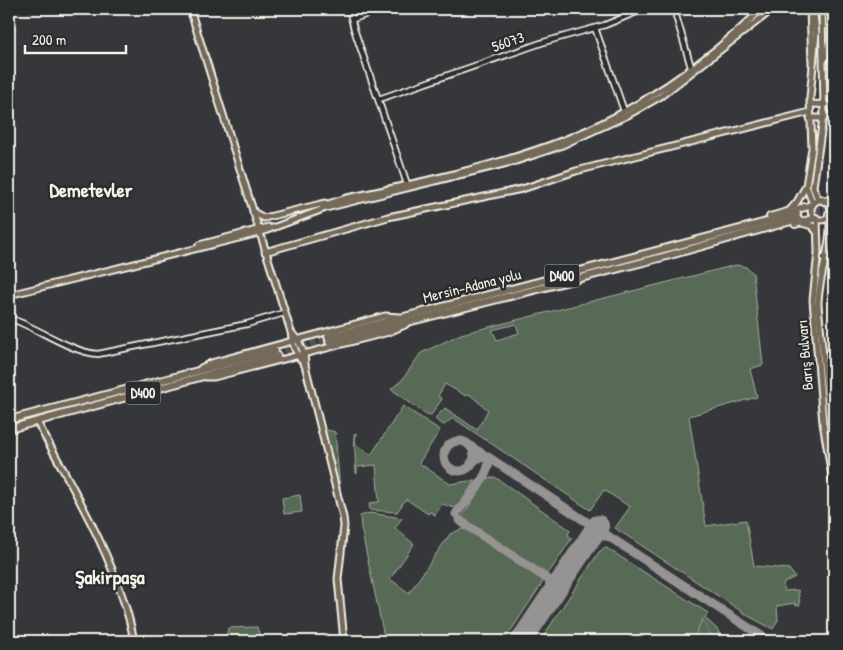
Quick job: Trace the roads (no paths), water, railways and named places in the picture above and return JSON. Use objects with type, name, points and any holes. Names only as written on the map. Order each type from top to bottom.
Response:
[{"type":"highway","points":[[823,200],[834,198]]},
{"type":"highway","points":[[795,215],[812,204]]},
{"type":"highway","points":[[795,215],[816,219]]},
{"type":"highway","name":"Mersin-Adana yolu","points":[[795,215],[674,258],[663,258],[328,340],[403,317],[633,257],[674,242],[795,215]]},
{"type":"highway","name":"D400","points":[[9,420],[276,354]]},
{"type":"highway","name":"D400","points":[[9,430],[195,375]]},
{"type":"main road","points":[[190,9],[258,232],[291,332],[292,342],[297,356],[305,365]]},
{"type":"main road","points":[[253,212],[264,218],[407,184],[542,148],[565,140],[649,97],[691,67],[762,9]]},
{"type":"main road","points":[[9,294],[258,232],[326,208],[516,162],[579,139],[661,96],[773,9]]},
{"type":"main road","points":[[806,186],[812,204],[811,213],[816,219],[824,219],[831,214],[830,206],[817,196],[813,187],[824,104],[822,9]]},
{"type":"main road","points":[[824,61],[828,54],[830,39],[828,9]]},
{"type":"main road","points":[[812,11],[813,69],[810,104],[812,148],[806,186],[797,202],[795,215],[812,226],[818,235]]},
{"type":"main road","points":[[810,104],[834,105]]},
{"type":"main road","points":[[265,252],[388,217],[522,188],[576,171],[810,115],[823,118],[834,114]]},
{"type":"main road","points":[[258,232],[340,200]]},
{"type":"main road","points":[[812,204],[823,200]]},
{"type":"main road","name":"Barış Bulvarı","points":[[820,358],[818,297],[824,258],[833,225],[831,214]]},
{"type":"main road","name":"Barış Bulvarı","points":[[816,219],[818,252],[813,300],[834,466]]},
{"type":"main road","points":[[195,375],[211,363],[385,316],[403,317]]},
{"type":"main road","points":[[195,375],[214,377],[389,332],[417,319]]},
{"type":"main road","points":[[291,332],[298,340],[305,354],[305,365],[343,517],[344,526],[338,586],[344,641]]},
{"type":"main road","points":[[37,422],[77,495],[111,571],[125,603],[134,641]]},
{"type":"main road","name":"Barış Bulvarı","points":[[829,422],[834,484]]},
{"type":"street","points":[[349,9],[353,19],[354,30],[407,184]]},
{"type":"street","points":[[353,19],[382,9]]},
{"type":"street","name":"56073","points":[[379,99],[544,42],[595,28],[644,9]]},
{"type":"street","points":[[674,9],[691,67]]},
{"type":"street","points":[[595,28],[624,111]]},
{"type":"street","points":[[824,258],[834,258]]},
{"type":"street","points":[[9,318],[39,330],[76,350],[98,354],[247,324],[284,313]]},
{"type":"waterway","points":[[693,641],[702,619],[713,641]]},
{"type":"tunnel","points":[[797,214],[834,203]]},
{"type":"tunnel","points":[[798,219],[834,208]]},
{"type":"tunnel","points":[[275,351],[328,337]]},
{"type":"tunnel","points":[[277,356],[329,342]]},
{"type":"district","name":"Demetevler","points":[[91,190]]},
{"type":"district","name":"Şakirpaşa","points":[[110,577]]}]
